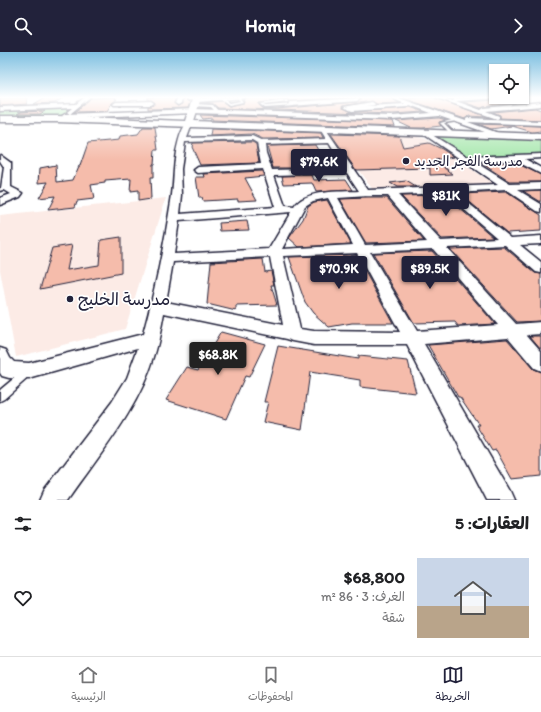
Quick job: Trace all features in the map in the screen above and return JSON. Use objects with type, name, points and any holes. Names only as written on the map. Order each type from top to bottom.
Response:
[{"type":"main road","points":[[0,119],[34,118]]},
{"type":"main road","points":[[100,118],[189,124],[452,133],[477,132],[499,135],[541,137]]},
{"type":"main road","points":[[189,124],[191,118]]},
{"type":"street","points":[[450,118],[477,132]]},
{"type":"street","points":[[501,118],[513,122]]},
{"type":"street","points":[[456,120],[541,123]]},
{"type":"street","points":[[53,500],[119,409],[134,383],[151,338],[174,218],[177,195],[177,169],[182,140],[189,124]]},
{"type":"street","points":[[251,126],[252,138]]},
{"type":"street","points":[[322,129],[366,194]]},
{"type":"street","points":[[424,132],[541,209]]},
{"type":"street","points":[[182,140],[252,138],[259,140],[262,143],[330,141]]},
{"type":"street","points":[[262,143],[262,153],[281,210]]},
{"type":"street","points":[[465,160],[541,156]]},
{"type":"street","points":[[516,157],[541,171]]},
{"type":"street","points":[[0,202],[16,195],[18,192],[3,189],[8,173],[2,162]]},
{"type":"street","points":[[198,170],[349,170]]},
{"type":"street","points":[[293,335],[275,252],[278,243],[298,208],[305,200],[331,195],[541,186]]},
{"type":"street","points":[[448,191],[541,269]]},
{"type":"street","points":[[391,193],[541,363]]},
{"type":"street","points":[[331,195],[362,248],[501,500]]},
{"type":"street","points":[[174,218],[298,208]]},
{"type":"street","points":[[167,258],[541,240]]},
{"type":"street","points":[[158,306],[293,335],[314,338],[412,338],[541,328]]},
{"type":"street","points":[[0,355],[1,361],[10,370],[29,371],[151,338]]},
{"type":"lane","points":[[452,133],[442,123],[456,120]]},
{"type":"lane","points":[[0,396],[29,371]]},
{"type":"shaded area","name":"مدرسة الفجر الجديد","points":[[330,132],[410,135],[426,139],[493,184],[373,190]]},
{"type":"shaded area","name":"مدرسة الخليج","points":[[166,198],[125,329],[16,357],[0,270],[0,216]]},
{"type":"green space","points":[[443,135],[541,139],[541,154],[468,156],[438,137]]},
{"type":"building","points":[[202,118],[293,118],[393,121],[395,127],[212,120],[212,118]]},
{"type":"building","points":[[439,118],[446,120],[439,122],[441,126],[423,128],[411,128],[396,121]]},
{"type":"building","points":[[500,118],[541,118],[541,120]]},
{"type":"building","points":[[478,124],[541,126],[541,131],[532,132],[512,126],[491,129]]},
{"type":"building","points":[[143,127],[155,127],[158,150],[155,150],[153,178],[150,178],[151,199],[138,201],[138,191],[130,192],[131,179],[105,181],[105,183],[91,185],[94,199],[77,201],[75,207],[48,210],[55,196],[39,198],[48,182],[39,183],[40,168],[56,165],[57,182],[73,180],[80,166],[88,143],[119,140],[120,136],[138,134]]},
{"type":"building","points":[[211,129],[321,133],[323,138],[263,139],[252,134],[210,136]]},
{"type":"building","points":[[331,134],[399,136],[403,147],[429,143],[454,157],[435,160],[453,174],[430,175],[430,168],[356,170]]},
{"type":"building","points":[[252,142],[256,144],[259,163],[200,165],[192,147],[193,143]]},
{"type":"building","points":[[315,145],[324,160],[305,161],[308,168],[273,168],[267,146]]},
{"type":"building","points":[[514,162],[541,175],[541,182],[510,182],[481,163]]},
{"type":"building","points":[[262,171],[264,176],[245,178],[257,200],[238,201],[238,199],[203,201],[202,198],[199,198],[196,177],[205,177],[204,174]]},
{"type":"building","points":[[312,175],[314,180],[346,179],[353,190],[316,192],[312,183],[284,184],[282,176]]},
{"type":"building","points":[[406,181],[416,187],[397,187],[390,183]]},
{"type":"building","points":[[541,190],[541,202],[523,191]]},
{"type":"building","points":[[506,192],[541,215],[541,231],[507,233],[460,194]]},
{"type":"building","points":[[444,195],[493,237],[442,239],[401,196]]},
{"type":"building","points":[[387,198],[424,241],[366,243],[340,199]]},
{"type":"building","points":[[327,200],[351,244],[299,247],[289,238],[303,219],[308,206],[314,202]]},
{"type":"building","points":[[247,221],[249,230],[220,231],[219,223]]},
{"type":"building","name":"مدرسة الخليج","points":[[121,237],[121,273],[40,289],[52,248],[72,245],[67,270],[99,265],[101,240]]},
{"type":"building","points":[[504,247],[535,273],[541,274],[541,321],[517,322],[450,249]]},
{"type":"building","points":[[432,251],[495,324],[458,326],[455,322],[414,323],[373,253]]},
{"type":"building","points":[[356,255],[393,323],[352,323],[329,327],[313,313],[305,302],[289,257]]},
{"type":"building","points":[[263,259],[265,272],[271,271],[274,285],[271,285],[277,305],[236,306],[236,311],[207,304],[211,262]]},
{"type":"building","points":[[221,332],[265,344],[249,377],[245,376],[226,419],[166,400],[187,367],[198,370]]},
{"type":"building","points":[[530,336],[541,336],[541,349]]},
{"type":"building","points":[[507,339],[533,369],[541,372],[541,476],[512,479],[496,450],[492,451],[476,425],[479,425],[460,397],[458,397],[428,345]]},
{"type":"building","points":[[278,346],[358,359],[358,356],[408,361],[416,393],[360,387],[360,380],[310,372],[302,430],[263,422],[268,402],[264,402]]},
{"type":"place","name":"مدرسة الفجر الجديد","points":[[406,161]]},
{"type":"place","name":"مدرسة الخليج","points":[[70,299]]}]
